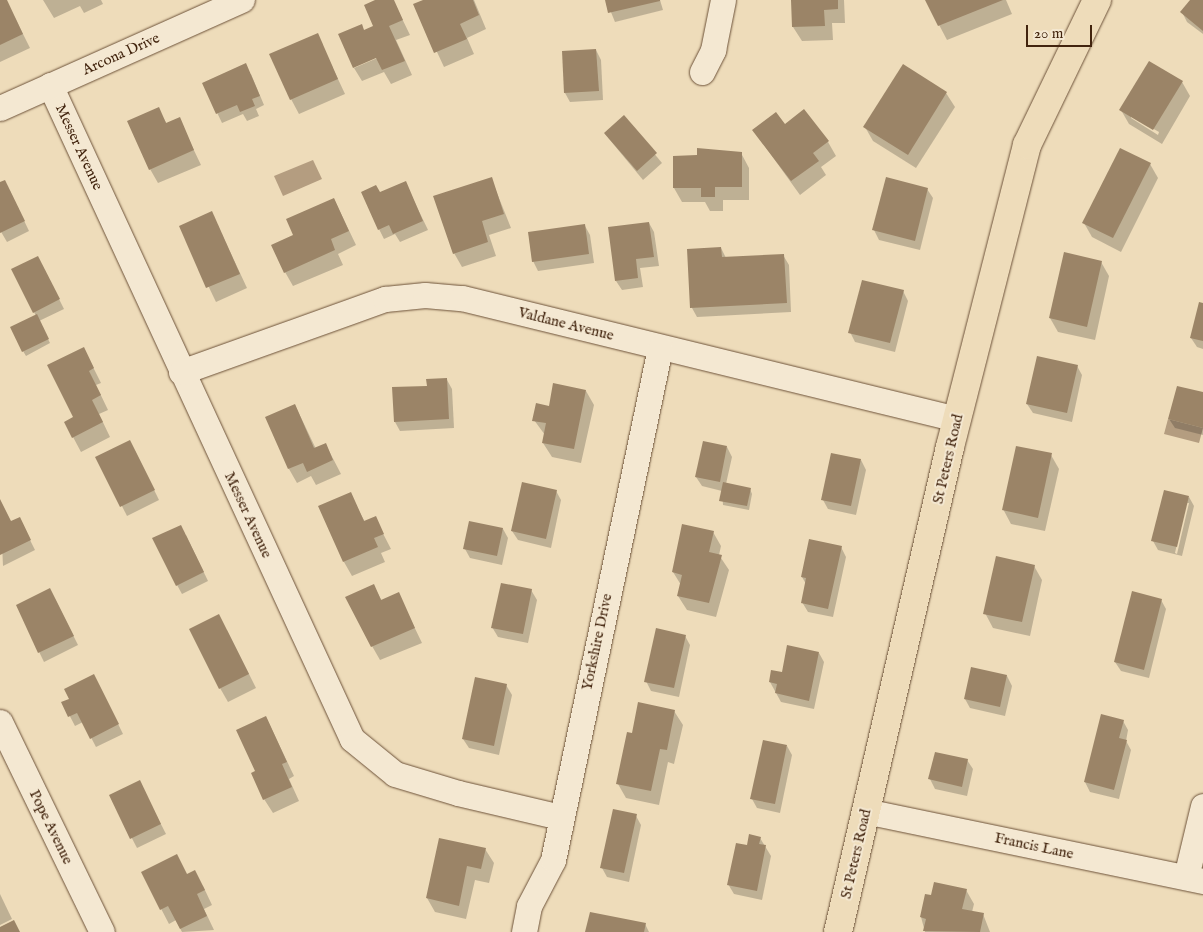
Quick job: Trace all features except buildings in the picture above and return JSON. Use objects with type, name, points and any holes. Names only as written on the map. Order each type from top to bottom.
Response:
[{"type":"main road","name":"St Peters Road","points":[[838,932],[957,419],[1027,145],[1097,0]]},
{"type":"street","name":"Arcona Drive","points":[[0,108],[242,0]]},
{"type":"street","points":[[702,72],[713,50],[723,0]]},
{"type":"street","name":"Messer Avenue","points":[[50,85],[181,372],[352,738],[395,774],[458,793],[560,817]]},
{"type":"street","name":"Valdane Avenue","points":[[181,372],[385,299],[425,295],[462,298],[660,348],[957,419]]},
{"type":"street","name":"Yorkshire Drive","points":[[524,932],[529,906],[553,860],[560,817],[660,348]]},
{"type":"street","name":"Pope Avenue","points":[[0,722],[102,932]]},
{"type":"street","points":[[1195,879],[1203,806]]},
{"type":"street","name":"Francis Lane","points":[[865,811],[1195,879]]},
{"type":"shaded area","points":[[313,160],[322,179],[283,196],[274,176]]},
{"type":"shaded area","points":[[1168,419],[1203,428],[1199,443],[1164,434]]}]
